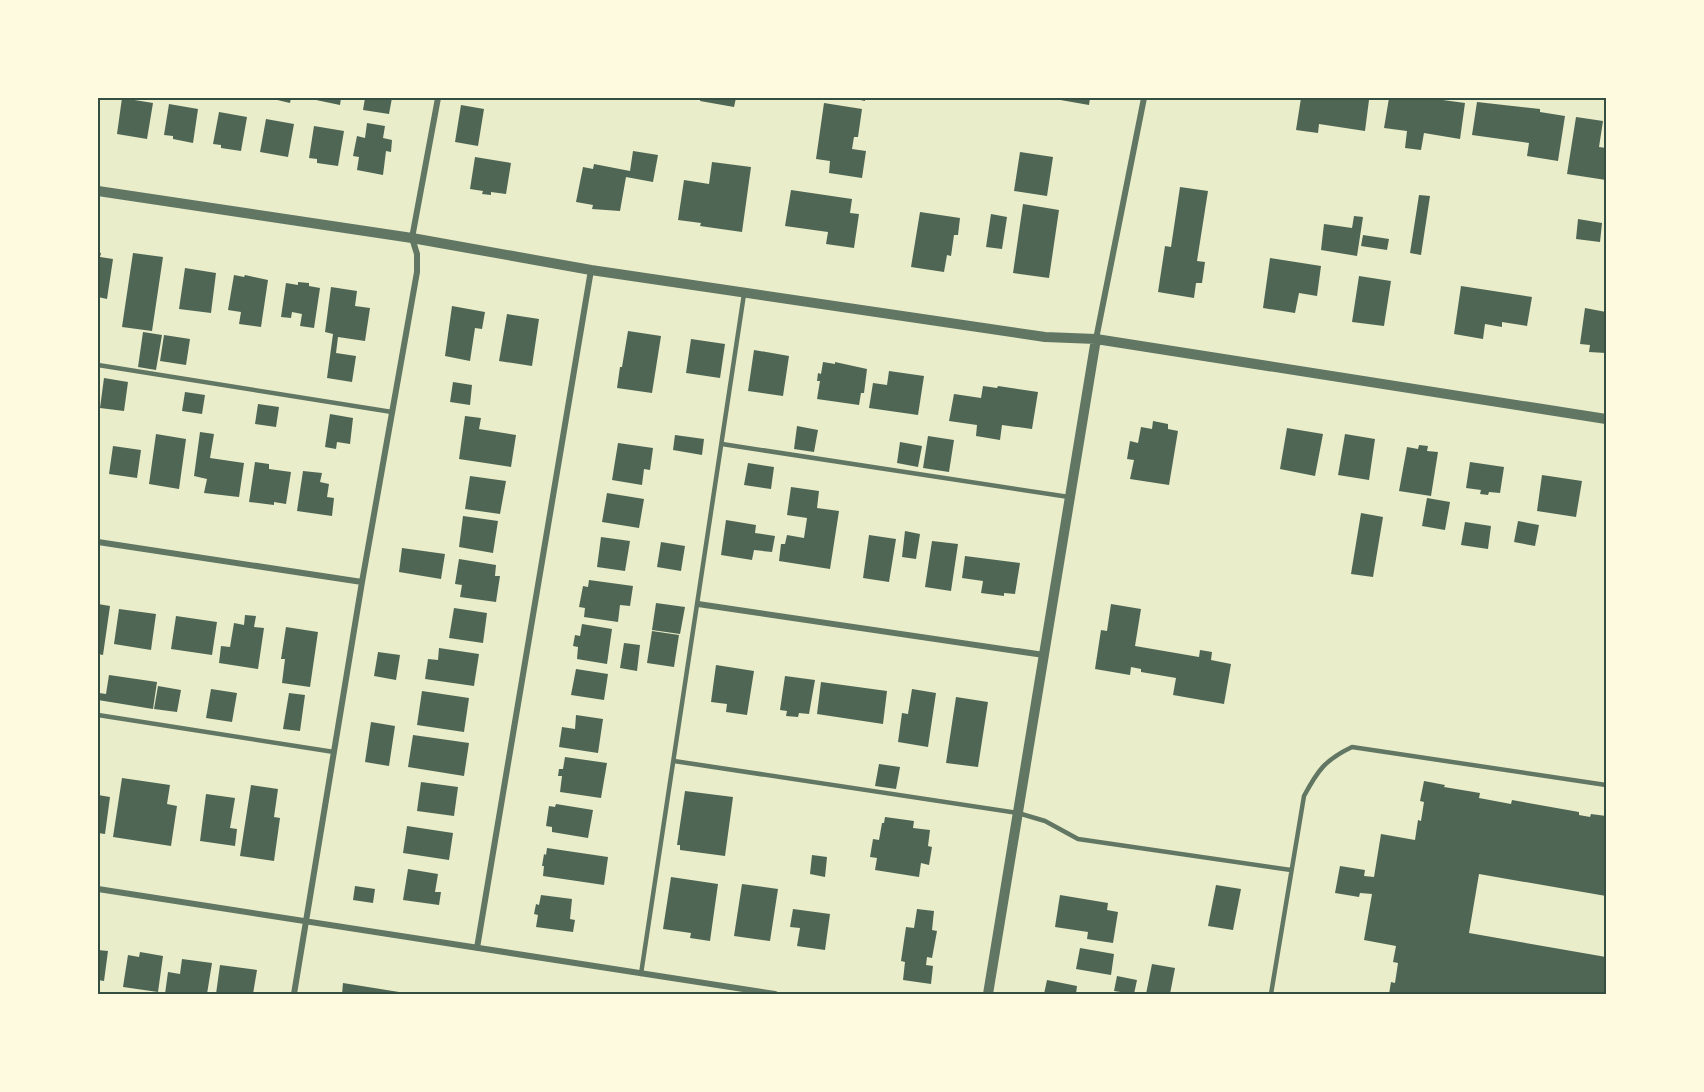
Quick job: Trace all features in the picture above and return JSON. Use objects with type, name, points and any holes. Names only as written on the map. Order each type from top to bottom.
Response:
[{"type":"street","points":[[294,994],[362,582],[417,272],[417,254],[412,238],[438,98]]},
{"type":"street","points":[[988,994],[1096,339],[1144,98]]},
{"type":"street","points":[[98,191],[412,238],[591,270],[1045,337],[1096,339],[1606,419]]},
{"type":"street","points":[[477,948],[591,270]]},
{"type":"street","points":[[98,542],[362,582]]},
{"type":"street","points":[[698,604],[1044,655]]},
{"type":"street","points":[[98,889],[775,994]]},
{"type":"lane","points":[[641,974],[745,293]]},
{"type":"lane","points":[[98,365],[392,412]]},
{"type":"lane","points":[[722,444],[1070,497]]},
{"type":"lane","points":[[98,715],[334,752]]},
{"type":"lane","points":[[1271,994],[1304,796],[1316,774],[1334,756],[1352,747],[1606,785]]},
{"type":"lane","points":[[674,761],[1018,813],[1045,821],[1078,838],[1291,870]]},
{"type":"building","points":[[122,98],[153,103],[147,139],[117,134]]},
{"type":"building","points":[[269,98],[291,98],[290,103]]},
{"type":"building","points":[[316,98],[341,98],[340,105],[316,100]]},
{"type":"building","points":[[365,98],[392,98],[389,114],[363,110]]},
{"type":"building","points":[[701,98],[736,98],[734,107],[700,101]]},
{"type":"building","points":[[1049,98],[1090,98],[1089,105]]},
{"type":"building","points":[[1301,98],[1369,100],[1365,131],[1319,124],[1318,133],[1296,130]]},
{"type":"building","points":[[1389,98],[1428,98],[1465,103],[1460,139],[1424,133],[1421,150],[1405,148],[1407,131],[1384,128]]},
{"type":"building","points":[[1477,102],[1540,109],[1540,112],[1565,116],[1558,161],[1527,156],[1529,143],[1472,135]]},
{"type":"building","points":[[824,103],[862,109],[858,137],[854,137],[852,149],[866,151],[862,178],[829,173],[830,161],[816,159]]},
{"type":"building","points":[[169,104],[198,109],[193,143],[164,135]]},
{"type":"building","points":[[461,105],[484,109],[478,146],[455,142]]},
{"type":"building","points":[[219,112],[247,117],[241,151],[221,148],[221,145],[213,144]]},
{"type":"building","points":[[1576,117],[1603,121],[1599,147],[1606,148],[1606,180],[1567,174]]},
{"type":"building","points":[[266,119],[294,124],[288,157],[260,152]]},
{"type":"building","points":[[367,123],[385,126],[383,138],[392,140],[391,152],[386,151],[383,175],[357,170],[359,157],[353,156],[357,136],[365,138]]},
{"type":"building","points":[[314,126],[344,131],[338,166],[317,163],[317,159],[309,158]]},
{"type":"building","points":[[633,151],[658,155],[653,182],[626,177],[620,211],[592,209],[593,205],[576,202],[583,167],[593,169],[594,164],[630,171]]},
{"type":"building","points":[[1020,152],[1053,157],[1047,196],[1014,191]]},
{"type":"building","points":[[475,157],[511,163],[506,194],[491,192],[491,195],[482,194],[483,191],[470,189]]},
{"type":"building","points":[[712,162],[751,167],[742,232],[700,226],[701,223],[678,220],[684,180],[709,184]]},
{"type":"building","points":[[1180,187],[1208,191],[1197,261],[1205,262],[1202,283],[1196,283],[1194,298],[1158,292],[1165,246],[1171,247]]},
{"type":"building","points":[[791,190],[852,199],[850,213],[859,214],[854,248],[826,244],[828,232],[785,226]]},
{"type":"building","points":[[1419,195],[1430,196],[1421,255],[1410,253]]},
{"type":"building","points":[[1023,204],[1059,210],[1049,278],[1013,273]]},
{"type":"building","points":[[920,212],[960,218],[958,235],[954,235],[951,256],[947,255],[944,272],[911,267]]},
{"type":"building","points":[[991,214],[1007,217],[1002,249],[986,247]]},
{"type":"building","points":[[1354,216],[1363,217],[1357,256],[1321,250],[1324,224],[1352,228]]},
{"type":"building","points":[[1578,219],[1602,223],[1600,242],[1576,239]]},
{"type":"building","points":[[1363,235],[1389,239],[1387,250],[1361,246]]},
{"type":"building","points":[[98,252],[101,253],[100,257],[113,259],[107,299],[98,297]]},
{"type":"building","points":[[133,253],[163,257],[152,331],[122,327]]},
{"type":"building","points":[[1270,258],[1321,266],[1317,296],[1299,293],[1295,313],[1263,308]]},
{"type":"building","points":[[185,268],[216,273],[211,313],[179,309]]},
{"type":"building","points":[[234,275],[268,280],[261,327],[239,324],[241,312],[228,310]]},
{"type":"building","points":[[1359,276],[1391,281],[1384,326],[1352,322]]},
{"type":"building","points":[[298,282],[309,283],[309,286],[320,288],[314,328],[300,326],[302,314],[292,312],[291,318],[281,317],[286,283],[298,285]]},
{"type":"building","points":[[1461,286],[1532,297],[1527,326],[1502,322],[1502,327],[1485,324],[1483,339],[1454,334]]},
{"type":"building","points":[[331,287],[357,291],[355,306],[370,308],[365,341],[338,337],[336,353],[356,356],[352,382],[327,378],[333,334],[325,332]]},
{"type":"building","points":[[452,306],[485,312],[482,329],[475,328],[470,361],[445,356]]},
{"type":"building","points":[[1585,308],[1606,312],[1606,353],[1589,352],[1590,345],[1580,344]]},
{"type":"building","points":[[507,314],[539,319],[532,366],[499,361]]},
{"type":"building","points":[[628,331],[661,336],[652,393],[617,388]]},
{"type":"building","points":[[143,332],[162,335],[156,370],[138,367]]},
{"type":"building","points":[[164,335],[190,339],[186,365],[160,361]]},
{"type":"building","points":[[691,339],[725,344],[720,378],[686,373]]},
{"type":"building","points":[[754,350],[789,356],[783,396],[748,391]]},
{"type":"building","points":[[823,362],[835,364],[835,362],[867,369],[864,393],[861,393],[859,405],[817,399],[820,381],[817,381],[818,373],[821,374]]},
{"type":"building","points":[[889,371],[924,376],[918,415],[869,408],[873,383],[887,385]]},
{"type":"building","points":[[104,378],[128,382],[124,411],[100,408]]},
{"type":"building","points":[[453,382],[472,385],[470,405],[450,402]]},
{"type":"building","points":[[983,386],[1038,392],[1032,429],[1002,425],[1000,440],[976,436],[977,425],[949,421],[954,394],[981,398]]},
{"type":"building","points":[[185,392],[205,395],[202,414],[182,411]]},
{"type":"building","points":[[258,404],[279,407],[276,427],[255,424]]},
{"type":"building","points":[[330,414],[353,418],[350,444],[337,442],[336,449],[325,447]]},
{"type":"building","points":[[465,416],[481,418],[479,429],[516,435],[511,467],[459,459]]},
{"type":"building","points":[[1153,421],[1168,424],[1168,429],[1178,431],[1169,485],[1130,479],[1134,460],[1127,459],[1130,441],[1138,443],[1141,427],[1152,429]]},
{"type":"building","points":[[797,426],[818,430],[814,452],[794,449]]},
{"type":"building","points":[[1287,428],[1323,434],[1315,476],[1280,469]]},
{"type":"building","points":[[200,432],[214,434],[210,458],[244,463],[239,497],[204,493],[207,479],[194,476]]},
{"type":"building","points":[[156,434],[186,439],[179,489],[149,484]]},
{"type":"building","points":[[1345,434],[1375,439],[1369,480],[1338,475]]},
{"type":"building","points":[[675,435],[704,439],[702,455],[673,450]]},
{"type":"building","points":[[928,436],[954,440],[949,472],[923,468]]},
{"type":"building","points":[[900,442],[922,446],[918,467],[897,463]]},
{"type":"building","points":[[618,443],[653,448],[650,470],[644,469],[642,485],[612,480]]},
{"type":"building","points":[[1419,445],[1428,446],[1427,451],[1438,452],[1431,496],[1399,491],[1407,447],[1418,449]]},
{"type":"building","points":[[113,446],[141,450],[137,478],[109,474]]},
{"type":"building","points":[[255,462],[269,464],[269,469],[291,472],[286,504],[249,502]]},
{"type":"building","points":[[1470,462],[1504,467],[1500,493],[1480,494],[1481,490],[1466,488]]},
{"type":"building","points":[[748,463],[774,467],[771,489],[744,485]]},
{"type":"building","points":[[303,471],[322,473],[320,482],[329,484],[327,497],[334,498],[332,516],[297,511]]},
{"type":"building","points":[[1542,475],[1582,481],[1576,517],[1537,511]]},
{"type":"building","points":[[470,476],[506,481],[500,514],[465,509]]},
{"type":"building","points":[[791,487],[819,491],[817,508],[839,511],[830,569],[779,561],[781,544],[785,544],[787,535],[804,538],[807,518],[787,515]]},
{"type":"building","points":[[607,493],[644,499],[639,528],[602,522]]},
{"type":"building","points":[[1427,498],[1450,502],[1445,530],[1422,526]]},
{"type":"building","points":[[1361,513],[1383,517],[1373,577],[1351,574]]},
{"type":"building","points":[[463,516],[498,521],[493,553],[459,547]]},
{"type":"building","points":[[726,520],[756,525],[755,533],[775,536],[772,552],[754,550],[752,560],[721,555]]},
{"type":"building","points":[[1518,521],[1539,525],[1535,546],[1514,542]]},
{"type":"building","points":[[1465,522],[1491,526],[1488,549],[1461,545]]},
{"type":"building","points":[[905,531],[920,534],[916,559],[902,557]]},
{"type":"building","points":[[869,535],[896,539],[889,582],[863,578]]},
{"type":"building","points":[[601,537],[630,541],[625,571],[597,567]]},
{"type":"building","points":[[932,541],[958,544],[951,591],[925,587]]},
{"type":"building","points":[[661,542],[685,546],[681,571],[657,567]]},
{"type":"building","points":[[402,548],[445,554],[441,579],[399,572]]},
{"type":"building","points":[[965,556],[1020,563],[1015,594],[1004,593],[1004,596],[981,593],[983,581],[962,578]]},
{"type":"building","points":[[459,559],[496,565],[495,576],[500,576],[496,602],[460,597],[462,585],[455,584]]},
{"type":"building","points":[[589,580],[633,586],[630,606],[620,605],[618,622],[584,617],[585,608],[579,607],[583,586],[588,587]]},
{"type":"building","points":[[656,603],[685,607],[680,634],[652,630]]},
{"type":"building","points":[[98,604],[110,606],[103,655],[98,654]]},
{"type":"building","points":[[1111,604],[1141,609],[1135,646],[1199,657],[1200,650],[1212,652],[1211,660],[1231,664],[1224,704],[1173,695],[1176,678],[1141,672],[1141,669],[1131,667],[1130,675],[1095,669],[1101,630],[1107,631]]},
{"type":"building","points":[[454,608],[487,613],[483,643],[449,638]]},
{"type":"building","points":[[119,609],[156,614],[151,650],[114,644]]},
{"type":"building","points":[[245,615],[256,616],[254,627],[264,628],[258,669],[219,663],[221,646],[230,647],[234,623],[244,625]]},
{"type":"building","points":[[176,616],[217,622],[212,655],[171,649]]},
{"type":"building","points":[[582,624],[612,629],[607,664],[577,659],[578,647],[573,646],[575,635],[580,636]]},
{"type":"building","points":[[286,627],[318,632],[310,687],[282,683],[285,659],[281,659]]},
{"type":"building","points":[[652,631],[679,635],[674,667],[647,663]]},
{"type":"building","points":[[624,643],[640,645],[637,671],[620,668]]},
{"type":"building","points":[[439,648],[479,654],[474,686],[425,679],[428,659],[438,660]]},
{"type":"building","points":[[378,652],[400,655],[396,680],[374,676]]},
{"type":"building","points":[[716,665],[754,671],[747,715],[726,712],[727,704],[711,702]]},
{"type":"building","points":[[576,669],[608,674],[604,700],[571,695]]},
{"type":"building","points":[[109,675],[157,682],[153,709],[98,700],[99,693],[106,694]]},
{"type":"building","points":[[785,676],[815,680],[809,714],[799,713],[798,717],[786,716],[787,711],[780,710]]},
{"type":"building","points":[[821,682],[887,691],[883,724],[817,714]]},
{"type":"building","points":[[158,686],[181,690],[177,712],[154,709]]},
{"type":"building","points":[[211,689],[237,693],[232,722],[206,718]]},
{"type":"building","points":[[912,689],[936,693],[928,747],[898,742],[902,713],[908,714]]},
{"type":"building","points":[[422,691],[469,698],[464,732],[417,725]]},
{"type":"building","points":[[289,693],[305,695],[300,731],[283,729]]},
{"type":"building","points":[[956,697],[988,702],[978,767],[946,763]]},
{"type":"building","points":[[576,715],[603,719],[598,753],[559,747],[562,727],[575,729]]},
{"type":"building","points":[[371,722],[395,726],[389,766],[365,762]]},
{"type":"building","points":[[413,735],[469,743],[464,776],[408,767]]},
{"type":"building","points":[[565,757],[607,763],[601,798],[560,792],[562,776],[558,776],[559,769],[563,769]]},
{"type":"building","points":[[879,764],[900,767],[896,789],[875,786]]},
{"type":"building","points":[[122,778],[170,785],[167,804],[177,806],[171,846],[113,837]]},
{"type":"building","points":[[1424,781],[1480,793],[1479,798],[1511,804],[1512,800],[1579,812],[1579,815],[1590,817],[1591,814],[1606,816],[1606,896],[1479,874],[1469,933],[1606,957],[1606,994],[1389,994],[1391,982],[1395,983],[1398,963],[1393,962],[1396,946],[1364,940],[1372,894],[1360,893],[1359,897],[1335,893],[1340,866],[1365,870],[1364,876],[1374,877],[1381,834],[1415,840],[1424,802],[1420,801]]},
{"type":"building","points":[[421,782],[458,787],[454,816],[417,811]]},
{"type":"building","points":[[251,785],[278,789],[274,817],[280,818],[274,861],[240,856]]},
{"type":"building","points":[[685,791],[733,797],[725,856],[680,850],[680,845],[677,845]]},
{"type":"building","points":[[206,794],[235,798],[230,828],[237,829],[235,846],[200,841]]},
{"type":"building","points":[[98,795],[110,797],[105,834],[98,833]]},
{"type":"building","points":[[556,804],[593,810],[588,838],[552,832],[552,827],[546,826],[549,806],[555,807]]},
{"type":"building","points":[[885,817],[914,821],[913,828],[930,830],[928,846],[932,847],[929,865],[921,863],[919,877],[875,870],[877,858],[870,857],[873,839],[879,840]]},
{"type":"building","points":[[407,826],[453,833],[449,860],[403,853]]},
{"type":"building","points":[[547,848],[608,857],[604,885],[543,876],[544,866],[542,866]]},
{"type":"building","points":[[812,855],[827,857],[825,877],[810,874]]},
{"type":"building","points":[[408,869],[438,874],[435,892],[441,892],[439,905],[403,900]]},
{"type":"building","points":[[671,877],[718,884],[710,941],[690,938],[691,933],[663,929]]},
{"type":"building","points":[[742,884],[778,889],[770,941],[734,936]]},
{"type":"building","points":[[1216,885],[1241,889],[1233,930],[1208,926]]},
{"type":"building","points":[[355,886],[375,889],[373,903],[353,900]]},
{"type":"building","points":[[541,895],[572,899],[570,919],[575,920],[573,932],[536,927],[538,915],[534,914]]},
{"type":"building","points":[[1060,895],[1108,903],[1107,910],[1118,912],[1113,943],[1087,939],[1088,932],[1055,927]]},
{"type":"building","points":[[793,909],[830,914],[825,950],[797,946],[800,928],[790,927]]},
{"type":"building","points":[[917,909],[934,911],[932,930],[937,931],[932,958],[927,957],[926,965],[933,966],[931,984],[903,980],[905,962],[901,961],[906,927],[914,928]]},
{"type":"building","points":[[1080,948],[1114,954],[1111,975],[1076,969]]},
{"type":"building","points":[[98,950],[108,951],[104,981],[98,980]]},
{"type":"building","points":[[140,952],[163,956],[158,992],[123,987],[128,955],[139,957]]},
{"type":"building","points":[[182,959],[212,963],[207,994],[165,994],[168,972],[180,974]]},
{"type":"building","points":[[1152,964],[1175,968],[1170,994],[1146,994]]},
{"type":"building","points":[[220,965],[257,970],[253,994],[216,994]]},
{"type":"building","points":[[1117,976],[1137,980],[1134,994],[1114,991]]},
{"type":"building","points":[[1047,980],[1077,986],[1076,994],[1044,994]]},
{"type":"building","points":[[343,983],[399,992],[398,994],[342,994]]}]
